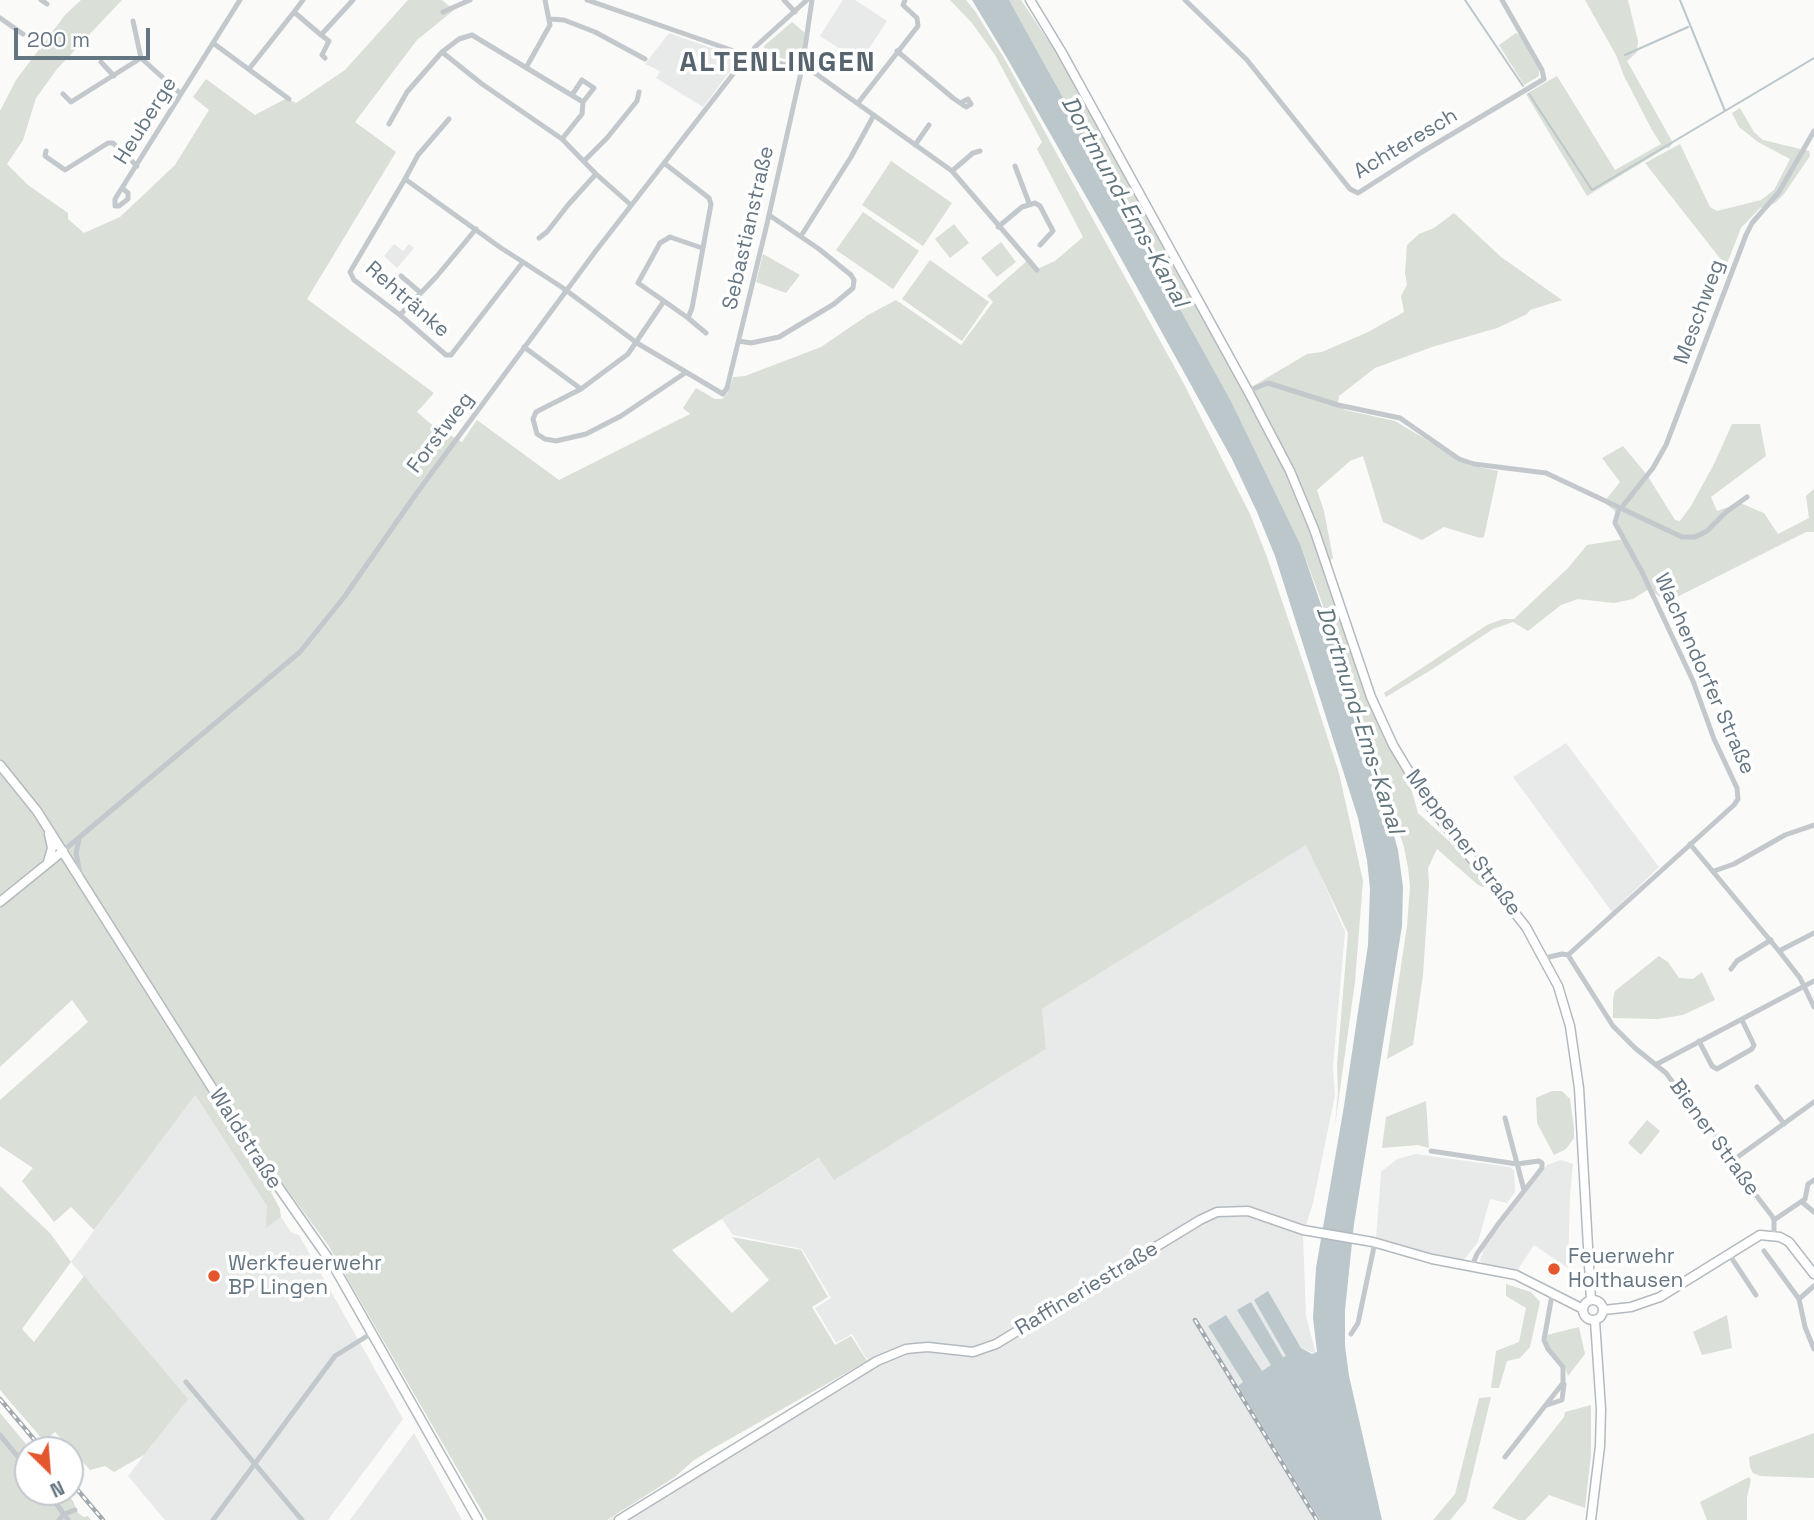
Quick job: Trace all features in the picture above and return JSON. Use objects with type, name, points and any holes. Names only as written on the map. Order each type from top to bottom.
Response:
[{"type":"street","points":[[41,0],[47,4]]},
{"type":"street","name":"Heuberge","points":[[122,188],[240,0]]},
{"type":"street","points":[[248,69],[303,0]]},
{"type":"street","points":[[321,34],[353,0]]},
{"type":"street","points":[[443,12],[470,0]]},
{"type":"street","points":[[527,66],[545,36],[550,19],[545,0]]},
{"type":"street","points":[[587,0],[734,51],[748,60],[760,59],[812,71],[952,171],[1037,270]]},
{"type":"street","points":[[784,0],[795,12]]},
{"type":"street","name":"Forstweg","points":[[63,852],[300,652],[345,596],[416,494],[631,205],[748,60],[755,47],[810,0]]},
{"type":"street","name":"Forstweg","points":[[802,68],[810,0]]},
{"type":"street","points":[[858,103],[919,22],[905,8],[905,0]]},
{"type":"street","name":"Meppener Straße","points":[[1030,0],[1061,51],[1248,391],[1299,494],[1371,697],[1393,745],[1429,805],[1515,910],[1545,958],[1564,1006],[1574,1047],[1579,1088],[1591,1300]]},
{"type":"street","name":"Achteresch","points":[[1185,0],[1247,60],[1350,189],[1358,193],[1544,79],[1542,70],[1502,0]]},
{"type":"street","points":[[294,12],[329,41],[321,55],[325,58]]},
{"type":"street","points":[[0,18],[23,34]]},
{"type":"street","points":[[550,19],[564,20],[595,32],[645,59]]},
{"type":"street","points":[[133,21],[141,58],[181,94]]},
{"type":"street","points":[[390,124],[397,106],[407,92],[442,52],[450,44],[472,35],[583,102]]},
{"type":"street","points":[[213,43],[289,99]]},
{"type":"street","points":[[897,51],[960,103]]},
{"type":"street","points":[[442,52],[482,84],[562,139],[631,205]]},
{"type":"street","points":[[63,94],[71,102],[141,58]]},
{"type":"street","points":[[101,62],[114,76]]},
{"type":"street","name":"Sebastianstraße","points":[[685,373],[723,394],[727,388],[802,68]]},
{"type":"street","points":[[562,139],[582,114],[583,102],[594,88],[582,80],[572,95]]},
{"type":"street","points":[[584,161],[637,101],[639,92]]},
{"type":"street","points":[[801,236],[874,115]]},
{"type":"street","points":[[449,119],[418,155],[405,179],[637,343],[685,373],[621,416],[586,434],[556,441],[537,434],[533,419],[536,412],[580,389],[628,354],[637,343],[664,302]]},
{"type":"street","points":[[915,145],[929,125]]},
{"type":"street","name":"Meschweg","points":[[1621,507],[1653,468],[1666,445],[1746,234],[1779,192],[1814,131]]},
{"type":"street","points":[[46,151],[45,156],[65,170],[113,143],[137,166]]},
{"type":"street","points":[[952,171],[973,153],[980,151]]},
{"type":"street","points":[[664,163],[709,198],[711,204],[688,318]]},
{"type":"street","points":[[1015,166],[1029,203]]},
{"type":"street","points":[[539,238],[596,174]]},
{"type":"street","name":"Rehtränke","points":[[405,179],[350,272],[354,280],[446,355],[450,355],[523,262]]},
{"type":"street","points":[[998,227],[1029,203],[1035,203],[1040,206],[1053,231],[1040,245]]},
{"type":"street","points":[[739,341],[751,343],[779,337],[834,304],[853,288],[855,280],[801,236],[769,215]]},
{"type":"street","points":[[400,315],[476,229]]},
{"type":"street","points":[[702,248],[670,237],[660,243],[638,283],[706,333]]},
{"type":"street","points":[[401,276],[421,293]]},
{"type":"street","points":[[524,347],[580,389]]},
{"type":"street","points":[[1248,391],[1268,383],[1338,405],[1400,418],[1460,459],[1483,466],[1546,473],[1682,537],[1695,537],[1707,531],[1747,497]]},
{"type":"street","name":"Wachendorfer Straße","points":[[1568,956],[1734,804],[1738,793],[1714,739],[1693,681],[1642,572],[1617,529],[1616,518],[1621,507]]},
{"type":"street","name":"Waldstraße","points":[[0,765],[45,824],[240,1132],[333,1265],[478,1520]]},
{"type":"street","points":[[45,824],[52,848],[46,864]]},
{"type":"street","points":[[1714,871],[1734,864],[1785,835],[1814,825]]},
{"type":"street","points":[[81,837],[76,845],[76,858],[83,884]]},
{"type":"street","points":[[1690,844],[1780,951],[1805,986],[1814,1007]]},
{"type":"street","points":[[0,902],[63,852]]},
{"type":"street","points":[[1780,951],[1814,933]]},
{"type":"street","points":[[1731,969],[1737,961],[1771,940]]},
{"type":"street","points":[[1545,958],[1562,954],[1568,956]]},
{"type":"street","name":"Biener Straße","points":[[1568,956],[1614,1026],[1635,1048],[1657,1064],[1698,1116],[1703,1118],[1735,1168],[1774,1220]]},
{"type":"street","points":[[1657,1064],[1814,981]]},
{"type":"street","points":[[1699,1041],[1713,1068],[1717,1069],[1752,1049],[1754,1045],[1742,1020]]},
{"type":"street","points":[[1757,1087],[1784,1125]]},
{"type":"street","points":[[1732,1161],[1814,1102]]},
{"type":"street","points":[[1505,1118],[1524,1190]]},
{"type":"street","points":[[1431,1151],[1517,1164],[1539,1161],[1542,1163],[1542,1168],[1477,1254],[1471,1268]]},
{"type":"street","points":[[1774,1236],[1774,1220],[1801,1202],[1807,1194],[1808,1184],[1814,1180]]},
{"type":"street","points":[[1801,1202],[1814,1212]]},
{"type":"street","name":"Raffineriestraße","points":[[619,1520],[877,1362],[906,1349],[928,1346],[973,1352],[996,1344],[1207,1216],[1224,1211],[1248,1211],[1314,1232],[1375,1242],[1398,1251],[1516,1276],[1583,1309]]},
{"type":"street","points":[[1604,1310],[1645,1304],[1681,1285],[1758,1236],[1774,1236],[1790,1242],[1814,1274]]},
{"type":"street","points":[[1351,1334],[1358,1323],[1375,1242]]},
{"type":"street","points":[[1764,1251],[1799,1299],[1805,1327],[1814,1349]]},
{"type":"street","points":[[1730,1254],[1756,1295]]},
{"type":"street","points":[[1799,1299],[1814,1286]]},
{"type":"street","points":[[1505,1457],[1547,1405],[1562,1400],[1563,1367],[1544,1340],[1552,1295]]},
{"type":"street","points":[[1591,1300],[1599,1301],[1604,1310],[1601,1317],[1595,1321],[1587,1319],[1583,1309],[1591,1300]]},
{"type":"street","points":[[1591,1520],[1600,1446],[1601,1409],[1595,1321]]},
{"type":"street","points":[[213,1520],[335,1356],[372,1333]]},
{"type":"street","points":[[186,1382],[302,1520]]},
{"type":"street","points":[[0,1435],[14,1452]]},
{"type":"street","points":[[59,1520],[75,1510]]},
{"type":"shaded area","points":[[81,0],[122,0],[57,69],[36,98],[23,140],[7,164],[28,185],[68,213],[68,219],[84,233],[120,217],[175,165],[209,110],[193,97],[206,79],[255,115],[287,98],[296,103],[345,70],[408,0],[442,0],[454,10],[417,40],[355,122],[396,152],[307,299],[434,393],[417,412],[431,424],[462,442],[477,420],[559,480],[690,414],[683,408],[696,388],[715,399],[722,399],[727,394],[733,377],[745,376],[821,347],[868,315],[896,300],[961,345],[993,302],[987,296],[1027,261],[1035,270],[1055,261],[1083,237],[1037,149],[1042,142],[995,55],[972,23],[950,0],[966,0],[1004,58],[1185,386],[1250,514],[1306,671],[1339,773],[1363,881],[1355,982],[1335,1125],[1348,933],[1306,845],[1042,1009],[1046,1049],[834,1180],[819,1158],[672,1250],[732,1313],[769,1280],[732,1237],[801,1250],[828,1297],[812,1307],[835,1345],[851,1336],[867,1361],[712,1449],[675,1477],[607,1520],[487,1520],[328,1245],[283,1184],[271,1192],[281,1217],[266,1228],[267,1206],[195,1095],[94,1230],[71,1207],[54,1222],[22,1181],[33,1168],[0,1146],[0,1100],[88,1022],[72,1000],[0,1067],[0,111],[16,80],[65,15]]},
{"type":"shaded area","points":[[843,0],[855,0],[887,21],[860,62],[820,36]]},
{"type":"shaded area","points":[[1009,0],[1021,0],[1056,52],[1243,392],[1307,354],[1322,352],[1368,332],[1404,312],[1401,296],[1407,285],[1407,245],[1419,234],[1434,228],[1454,213],[1501,257],[1562,300],[1530,310],[1497,328],[1432,347],[1375,368],[1339,396],[1338,403],[1345,410],[1395,421],[1469,465],[1498,471],[1484,537],[1444,527],[1422,540],[1383,522],[1363,456],[1350,461],[1317,490],[1333,558],[1323,567],[1326,579],[1359,670],[1407,774],[1418,813],[1450,842],[1487,884],[1483,887],[1478,885],[1437,849],[1428,868],[1423,975],[1413,1045],[1387,1059],[1407,926],[1410,886],[1408,868],[1404,847],[1322,603],[1301,546],[1231,401]]},
{"type":"shaded area","points":[[1585,0],[1628,0],[1638,41],[1637,52],[1627,61],[1673,143],[1669,148],[1587,196],[1526,94],[1557,76],[1615,170],[1661,144]]},
{"type":"shaded area","points":[[792,22],[805,33],[801,62],[765,55],[764,46]]},
{"type":"shaded area","points":[[669,33],[740,58],[703,107],[656,78],[660,71],[645,64]]},
{"type":"shaded area","points":[[1516,33],[1520,35],[1539,70],[1539,76],[1524,85],[1499,45]]},
{"type":"shaded area","points":[[1740,108],[1754,132],[1763,140],[1809,151],[1810,156],[1784,194],[1775,203],[1760,208],[1741,228],[1726,266],[1645,163],[1680,144],[1710,207],[1717,211],[1761,200],[1774,190],[1790,159],[1758,142],[1739,127],[1732,113]]},
{"type":"shaded area","points":[[891,161],[952,203],[923,246],[862,205]]},
{"type":"shaded area","points":[[863,212],[919,251],[893,289],[836,250]]},
{"type":"shaded area","points":[[954,224],[969,243],[950,258],[935,239]]},
{"type":"shaded area","points":[[1001,242],[1016,262],[997,277],[981,258]]},
{"type":"shaded area","points":[[394,244],[403,251],[409,244],[414,248],[397,268],[384,256]]},
{"type":"shaded area","points":[[763,254],[800,275],[786,293],[756,282]]},
{"type":"shaded area","points":[[930,260],[989,302],[962,341],[902,299]]},
{"type":"shaded area","points":[[1732,424],[1760,424],[1766,456],[1711,497],[1717,511],[1740,503],[1764,513],[1778,534],[1809,518],[1806,496],[1814,489],[1814,532],[1806,532],[1667,602],[1649,589],[1633,599],[1614,603],[1578,599],[1561,605],[1528,631],[1513,622],[1493,629],[1386,697],[1384,693],[1487,625],[1503,619],[1514,619],[1568,568],[1587,545],[1625,539],[1618,523],[1620,514],[1640,486],[1616,512],[1604,502],[1620,482],[1602,458],[1623,446],[1647,475],[1675,520],[1680,521],[1714,464]]},
{"type":"shaded area","points":[[1566,743],[1659,867],[1612,912],[1513,777]]},
{"type":"shaded area","points":[[1307,844],[1345,932],[1333,1066],[1335,1095],[1313,1203],[1303,1235],[1306,1316],[1316,1354],[1301,1348],[1268,1292],[1254,1300],[1287,1356],[1283,1357],[1251,1302],[1271,1366],[1261,1372],[1226,1315],[1208,1326],[1243,1382],[1238,1386],[1320,1520],[608,1520],[869,1363],[852,1334],[836,1343],[815,1308],[831,1298],[802,1249],[733,1235],[722,1219],[820,1158],[835,1179],[1046,1049],[1042,1009]]},
{"type":"shaded area","points":[[1659,956],[1668,962],[1679,978],[1693,979],[1702,972],[1715,1000],[1683,1015],[1658,1019],[1613,1018],[1615,991]]},
{"type":"shaded area","points":[[1552,1091],[1562,1091],[1570,1099],[1574,1129],[1574,1138],[1566,1149],[1554,1155],[1537,1123],[1536,1098]]},
{"type":"shaded area","points":[[194,1094],[267,1206],[267,1227],[281,1217],[291,1232],[299,1235],[403,1419],[328,1520],[165,1520],[128,1476],[187,1399],[71,1262]]},
{"type":"shaded area","points":[[1426,1101],[1429,1148],[1418,1145],[1382,1148],[1386,1117]]},
{"type":"shaded area","points":[[1647,1120],[1660,1131],[1641,1155],[1628,1143]]},
{"type":"shaded area","points":[[1416,1154],[1510,1167],[1514,1170],[1515,1192],[1507,1203],[1490,1199],[1478,1242],[1462,1262],[1398,1248],[1376,1239],[1381,1172],[1397,1159]]},
{"type":"shaded area","points":[[1561,1160],[1573,1164],[1568,1268],[1534,1245],[1515,1274],[1485,1266],[1480,1260],[1485,1246],[1547,1165]]},
{"type":"shaded area","points":[[0,1186],[50,1233],[71,1262],[22,1329],[34,1342],[84,1276],[188,1399],[144,1455],[114,1472],[105,1466],[90,1470],[84,1463],[84,1436],[59,1436],[55,1432],[50,1436],[40,1436],[0,1390]]},
{"type":"shaded area","points":[[1506,1284],[1531,1292],[1540,1302],[1530,1347],[1520,1358],[1507,1361],[1499,1388],[1491,1388],[1496,1351],[1519,1342],[1526,1308],[1506,1296]]},
{"type":"shaded area","points":[[1727,1315],[1732,1348],[1702,1355],[1693,1332]]},
{"type":"shaded area","points":[[1579,1327],[1585,1354],[1568,1376],[1565,1367],[1547,1346],[1547,1335]]},
{"type":"shaded area","points":[[1491,1397],[1466,1501],[1450,1520],[1433,1520],[1455,1494],[1479,1398]]},
{"type":"shaded area","points":[[1591,1405],[1591,1454],[1585,1508],[1549,1495],[1525,1520],[1518,1520],[1492,1508],[1564,1417],[1565,1412]]},
{"type":"shaded area","points":[[0,1413],[19,1436],[14,1436],[14,1506],[75,1506],[78,1513],[91,1520],[0,1520]]},
{"type":"shaded area","points":[[414,1433],[462,1520],[350,1520]]},
{"type":"shaded area","points":[[1814,1433],[1814,1478],[1760,1476],[1753,1473],[1749,1457]]},
{"type":"shaded area","points":[[1749,1477],[1751,1480],[1747,1497],[1747,1520],[1707,1520],[1700,1502]]},
{"type":"water","name":"Dortmund-Ems-Kanal","points":[[972,0],[1009,0],[1231,401],[1301,546],[1368,743],[1398,850],[1403,887],[1402,926],[1354,1224],[1345,1310],[1345,1346],[1349,1376],[1382,1520],[1320,1520],[1238,1386],[1243,1382],[1208,1326],[1226,1315],[1262,1371],[1271,1365],[1237,1310],[1251,1302],[1283,1357],[1286,1356],[1254,1300],[1268,1291],[1301,1348],[1312,1354],[1317,1352],[1313,1318],[1316,1268],[1368,945],[1370,889],[1358,818],[1275,556],[1232,459],[1108,235]]},
{"type":"waterway","points":[[1465,0],[1523,86]]},
{"type":"waterway","points":[[1680,0],[1725,111]]},
{"type":"waterway","points":[[1625,55],[1688,27]]},
{"type":"waterway","points":[[1529,94],[1592,190],[1814,58]]},
{"type":"railway","points":[[1195,1320],[1317,1520]]},
{"type":"railway","points":[[0,1399],[31,1436]]},
{"type":"railway","points":[[84,1498],[103,1520]]},
{"type":"place","name":"Feuerwehr Holthausen","points":[[1554,1269]]},
{"type":"place","name":"Werkfeuerwehr BP Lingen","points":[[214,1276]]},
{"type":"district","name":"ALTENLINGEN","points":[[778,63]]}]
